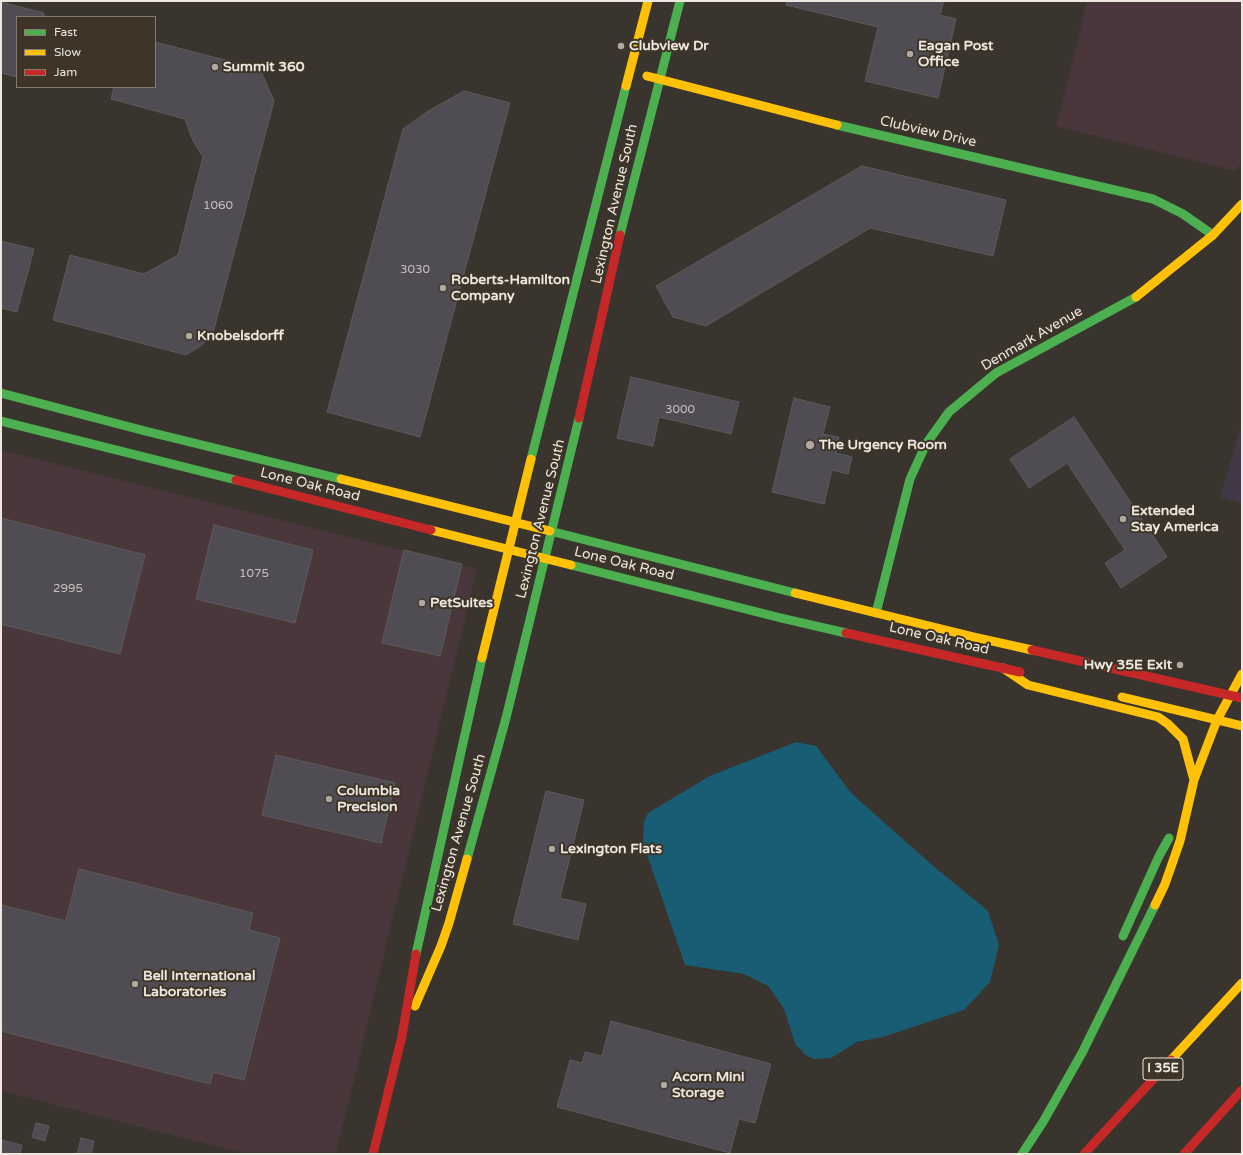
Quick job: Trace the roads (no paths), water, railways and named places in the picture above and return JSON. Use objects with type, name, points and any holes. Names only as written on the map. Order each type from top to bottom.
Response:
[{"type":"main road","name":"Lexington Avenue South","points":[[373,1154],[402,1036],[418,941],[463,746],[474,691],[508,549],[648,1]]},
{"type":"main road","name":"Lexington Avenue South","points":[[402,1036],[441,946],[449,923],[506,718],[553,532],[620,236],[680,1]]},
{"type":"main road","name":"Clubview Drive","points":[[630,72],[833,124],[1153,199],[1183,214],[1213,235]]},
{"type":"main road","name":"Denmark Avenue","points":[[876,613],[910,479],[926,444],[949,412],[996,374],[1139,295],[1213,235],[1242,204]]},
{"type":"main road","name":"Lone Oak Road","points":[[1,393],[145,431],[335,476],[876,613],[1242,698]]},
{"type":"main road","name":"Lone Oak Road","points":[[1,421],[781,618],[1026,674]]},
{"type":"main road","points":[[1003,668],[1028,685],[1158,717],[1168,724],[1183,739],[1186,745],[1194,780]]},
{"type":"main road","points":[[1022,1154],[1044,1122],[1082,1053],[1165,884],[1180,841],[1194,780],[1217,720],[1242,674]]},
{"type":"main road","points":[[1117,696],[1242,726]]},
{"type":"main road","points":[[1119,945],[1159,856],[1191,794]]},
{"type":"main road","name":"I 35E","points":[[1084,1154],[1242,983]]},
{"type":"main road","points":[[1184,1154],[1242,1090]]},
{"type":"water","points":[[796,742],[816,746],[851,793],[931,864],[988,911],[999,945],[990,982],[964,1010],[883,1037],[857,1042],[831,1058],[814,1059],[804,1054],[800,1048],[796,1046],[784,1009],[768,986],[744,974],[685,965],[643,843],[644,822],[648,813],[710,776]]},
{"type":"place","name":"Clubview Dr","points":[[621,46]]},
{"type":"place","name":"Eagan Post Office","points":[[910,54]]},
{"type":"place","name":"Summit 360","points":[[215,67]]},
{"type":"place","name":"Roberts-Hamilton Company","points":[[443,288]]},
{"type":"place","name":"Knobelsdorff","points":[[189,336]]},
{"type":"place","name":"The Urgency Room","points":[[810,445]]},
{"type":"place","name":"Extended Stay America","points":[[1123,519]]},
{"type":"place","name":"PetSuites","points":[[422,603]]},
{"type":"place","name":"Hwy 35E Exit","points":[[1180,665]]},
{"type":"place","name":"Columbia Precision","points":[[329,799]]},
{"type":"place","name":"Lexington Flats","points":[[552,849]]},
{"type":"place","name":"Bell International Laboratories","points":[[135,984]]},
{"type":"place","name":"Acorn Mini Storage","points":[[664,1085]]}]
